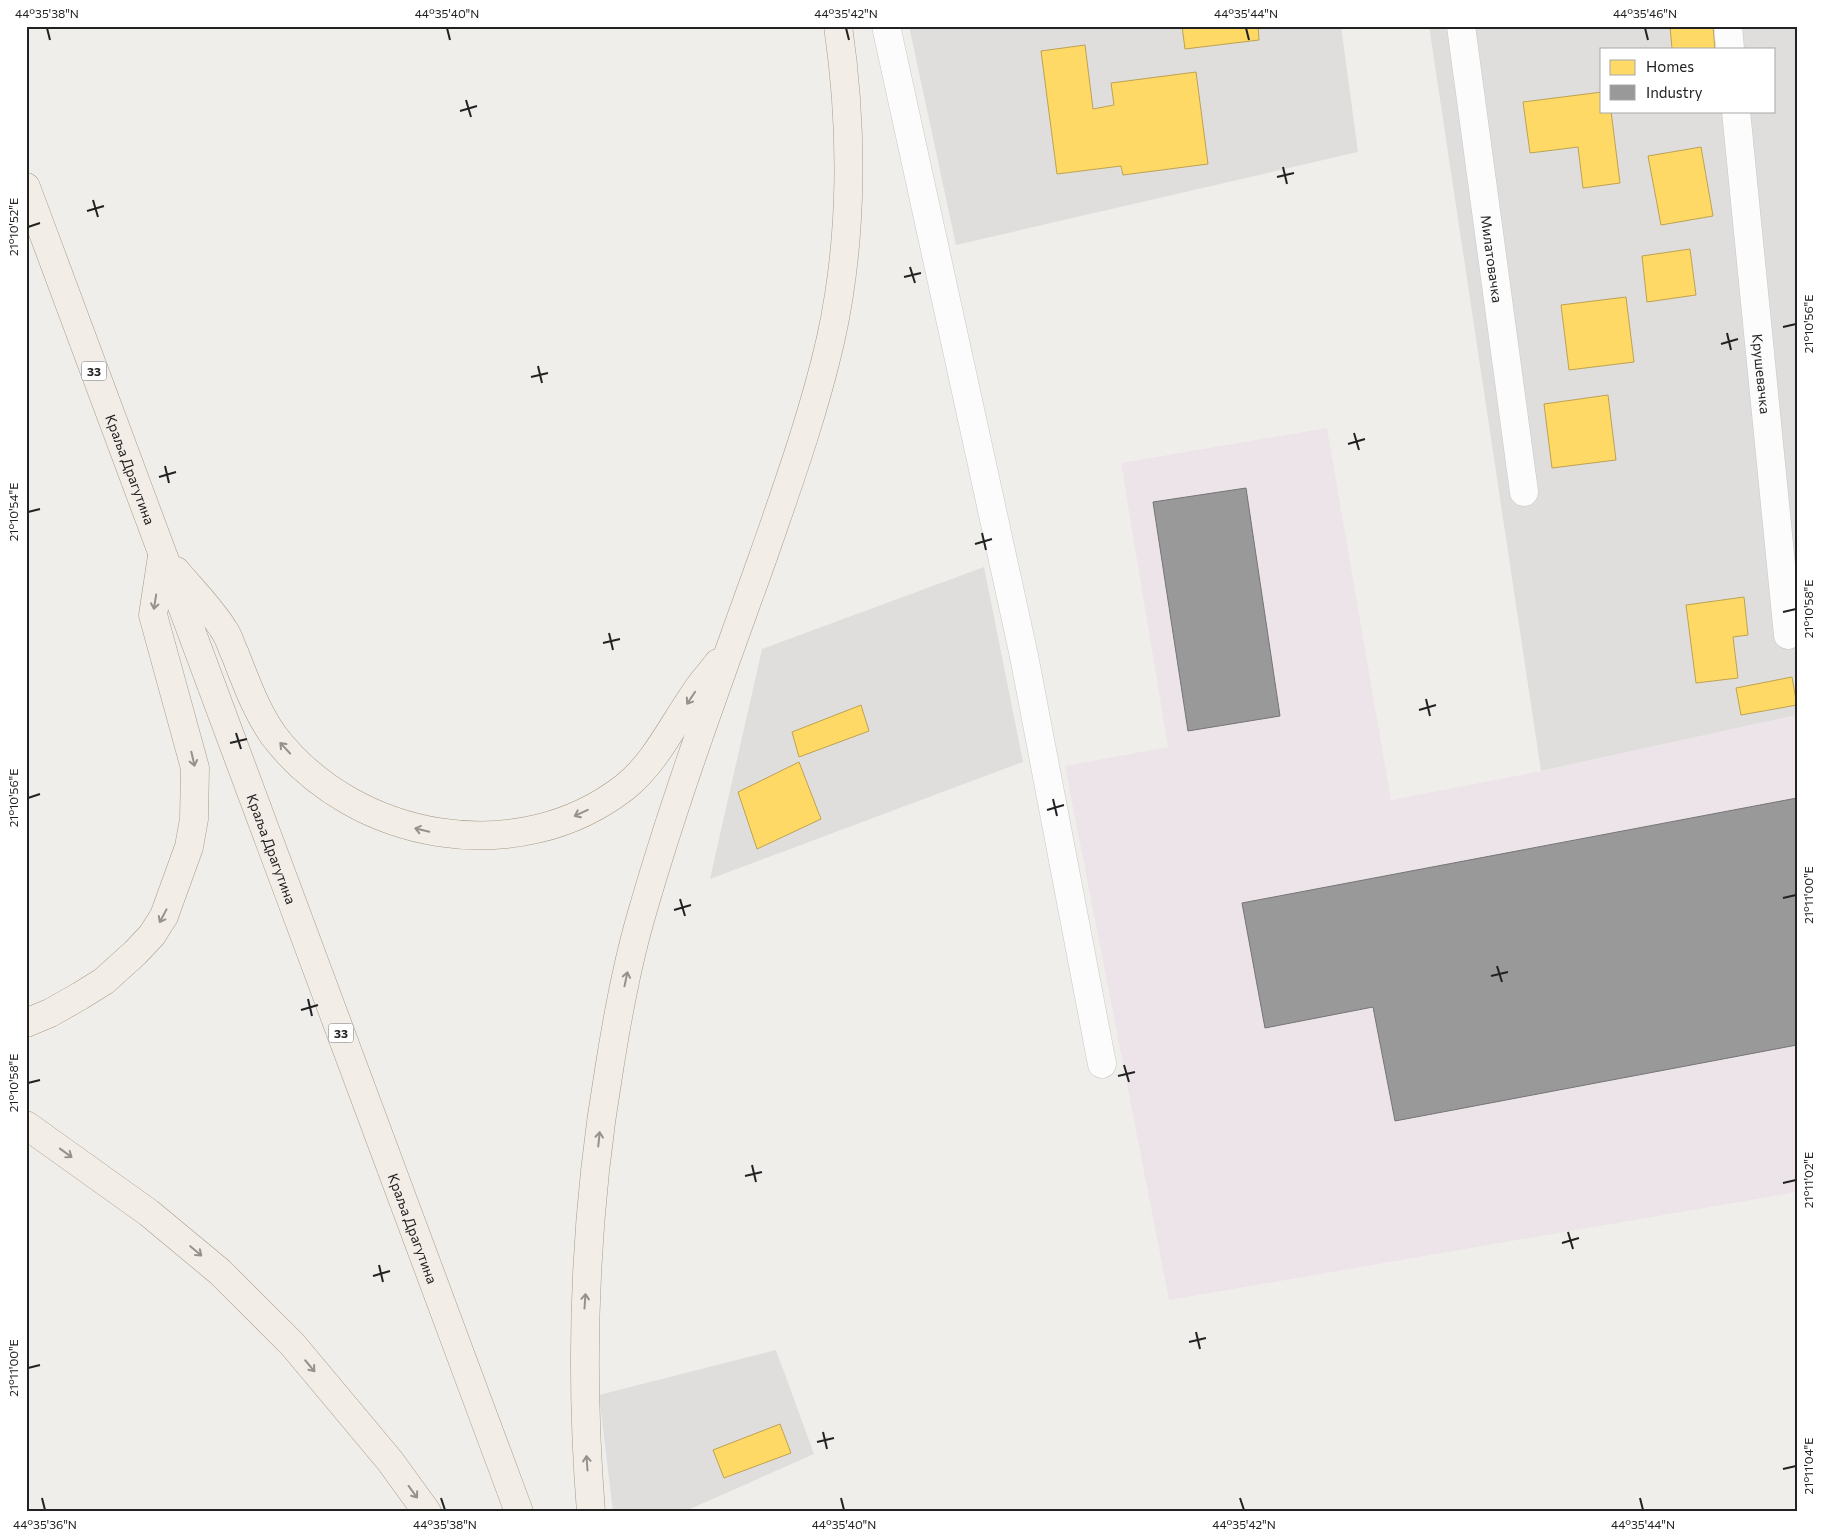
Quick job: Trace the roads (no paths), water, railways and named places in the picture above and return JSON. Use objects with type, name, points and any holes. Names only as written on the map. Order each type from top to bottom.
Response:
[{"type":"main road","points":[[591,1512],[584,1425],[583,1335],[591,1216],[601,1119],[617,1019],[640,920],[731,646],[811,414],[831,336],[842,266],[848,173],[847,107],[838,26]]},
{"type":"main road","name":"Краља Драгутина","points":[[26,187],[519,1512]]},
{"type":"main road","points":[[163,554],[225,630],[259,713],[275,736],[296,759],[315,777],[341,796],[379,816],[424,831],[459,835],[499,836],[530,832],[553,825],[610,798],[627,785],[647,765],[693,694],[731,646]]},
{"type":"main road","points":[[26,1023],[50,1013],[104,980],[135,953],[152,935],[164,916],[189,847],[194,819],[195,768],[153,615],[163,554]]},
{"type":"main road","points":[[26,1125],[149,1213],[220,1272],[293,1346],[390,1461],[428,1512]]},
{"type":"street","points":[[886,26],[1024,656],[1102,1064]]},
{"type":"street","name":"Милатовачка","points":[[1460,26],[1524,492]]},
{"type":"street","points":[[1728,26],[1730,48]]},
{"type":"street","name":"Крушевачка","points":[[1736,112],[1788,635]]}]
